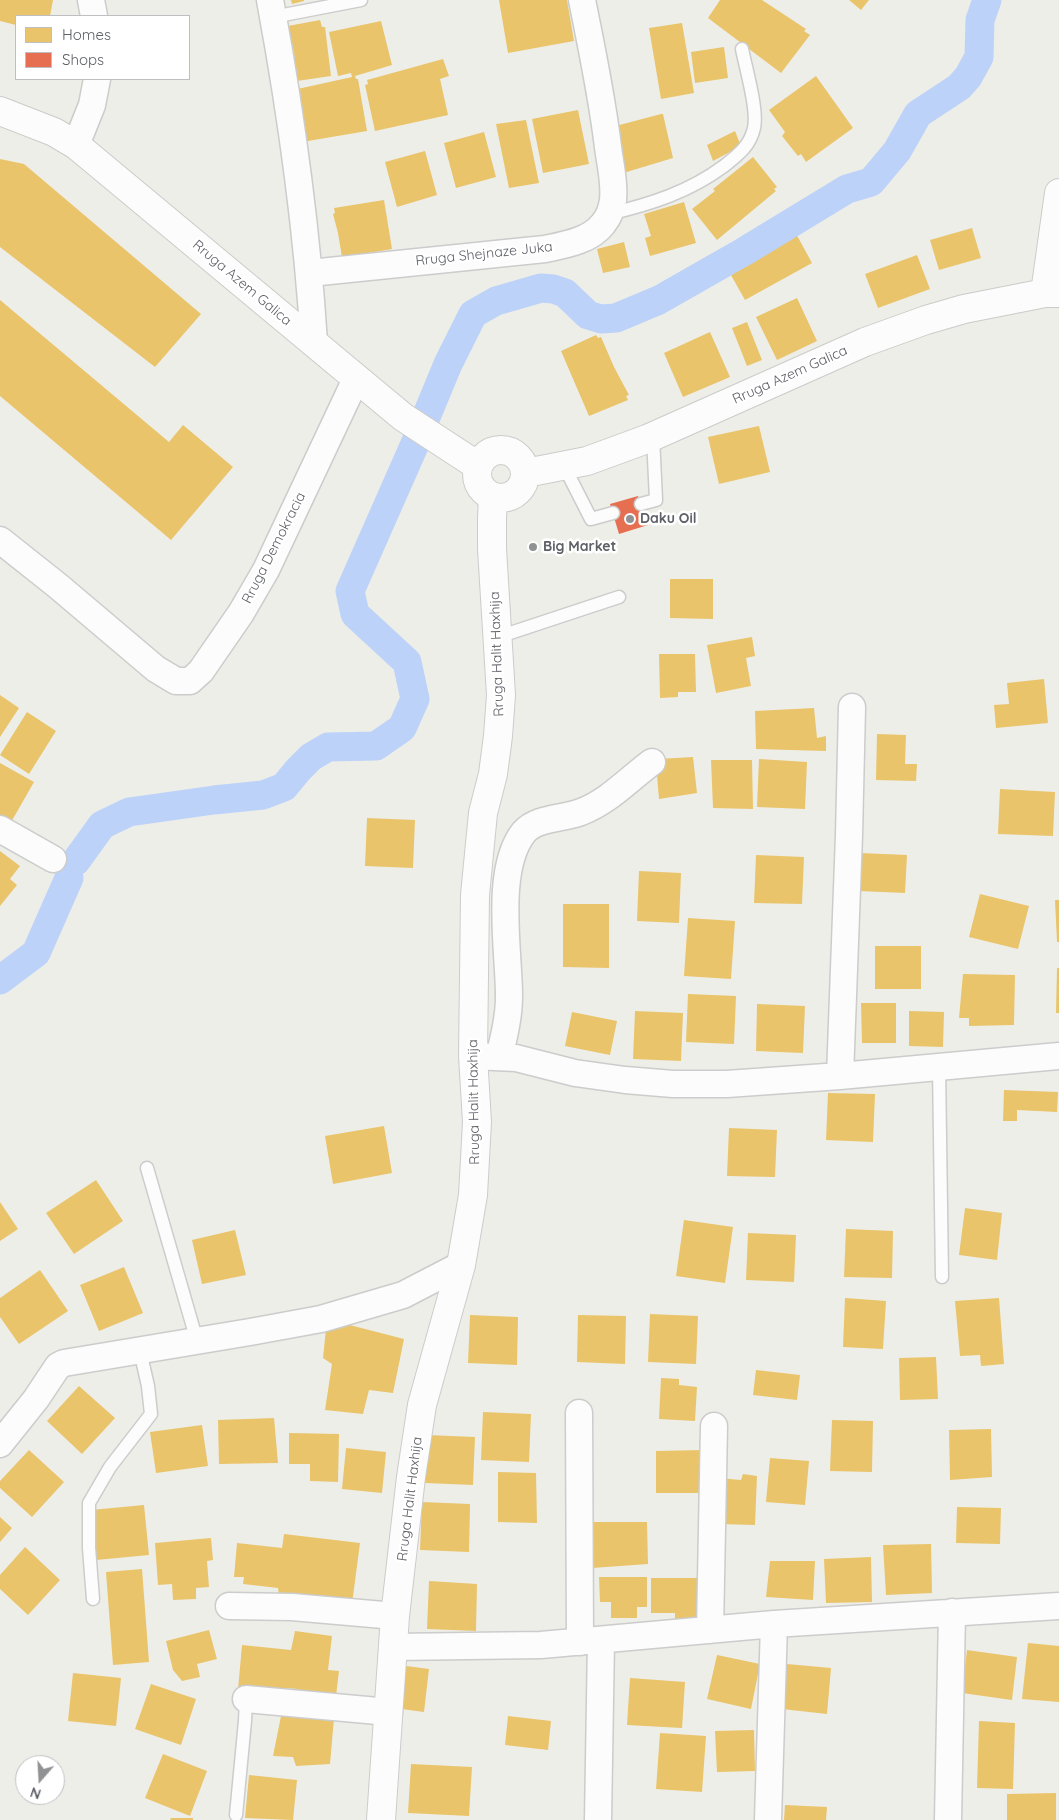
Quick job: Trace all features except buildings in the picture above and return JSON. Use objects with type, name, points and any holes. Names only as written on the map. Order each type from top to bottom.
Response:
[{"type":"main road","name":"Rruga Azem Galica","points":[[0,111],[54,132],[76,145],[403,418],[478,466]]},
{"type":"main road","points":[[1052,293],[1059,193]]},
{"type":"main road","name":"Rruga Azem Galica","points":[[526,473],[587,461],[653,437],[865,342],[926,320],[964,309],[1052,293]]},
{"type":"main road","points":[[497,450],[505,450],[520,458],[526,473],[522,488],[509,498],[493,497],[481,488],[477,474],[478,466],[482,459],[497,450]]},
{"type":"main road","name":"Rruga Halit Haxhija","points":[[381,1820],[395,1616],[411,1477],[422,1405],[461,1265],[472,1203],[477,1122],[486,1057],[474,894],[483,813],[493,774],[501,695],[492,534],[493,497]]},
{"type":"street","points":[[91,0],[94,15]]},
{"type":"street","points":[[582,0],[604,114],[611,169],[613,202],[609,214]]},
{"type":"street","points":[[271,8],[290,123],[310,273],[314,343]]},
{"type":"street","points":[[76,145],[92,105],[97,80]]},
{"type":"street","name":"Rruga Shejnaze Juka","points":[[310,273],[544,249],[574,242],[594,233],[609,214]]},
{"type":"street","name":"Rruga Demokracia","points":[[0,540],[58,586],[156,669],[176,681],[190,681],[201,670],[241,613],[266,570],[356,379]]},
{"type":"street","points":[[840,1076],[852,707]]},
{"type":"street","points":[[652,762],[630,778],[607,799],[582,812],[539,822],[525,832],[513,852],[507,878],[506,897],[508,1016],[486,1057],[516,1058],[575,1073],[625,1080],[673,1084],[727,1084],[840,1076],[1059,1056]]},
{"type":"street","points":[[0,829],[53,859]]},
{"type":"street","points":[[0,1444],[36,1399],[58,1366],[64,1363],[321,1318],[403,1295],[461,1265]]},
{"type":"street","points":[[579,1413],[598,1820]]},
{"type":"street","points":[[710,1630],[714,1426]]},
{"type":"street","points":[[229,1606],[301,1607],[395,1616]]},
{"type":"street","points":[[394,1647],[541,1645],[774,1624],[1059,1606]]},
{"type":"street","points":[[948,1820],[952,1612]]},
{"type":"street","points":[[768,1820],[774,1624]]},
{"type":"street","points":[[246,1699],[389,1712]]},
{"type":"lane","points":[[271,8],[361,0]]},
{"type":"lane","points":[[609,214],[667,198],[692,186],[710,176],[740,153],[750,141],[755,126],[754,110],[742,49]]},
{"type":"lane","points":[[641,504],[656,500],[653,437]]},
{"type":"lane","points":[[564,466],[591,519],[613,513]]},
{"type":"lane","points":[[498,637],[619,597]]},
{"type":"lane","points":[[939,1067],[942,1277]]},
{"type":"lane","points":[[147,1168],[197,1341]]},
{"type":"lane","points":[[93,1599],[88,1540],[89,1503],[110,1467],[151,1414],[148,1386],[140,1351]]},
{"type":"lane","points":[[236,1815],[246,1699]]},
{"type":"waterway","points":[[76,861],[102,825],[129,812],[263,795],[284,787],[311,757],[328,747],[376,746],[402,728],[415,699],[407,662],[355,614],[350,591],[448,364],[473,314],[496,301],[541,288],[565,293],[588,315],[601,319],[616,318],[659,300],[745,251],[847,189],[871,182],[897,151],[918,114],[959,87],[968,77],[979,57],[980,20],[987,0]]},
{"type":"waterway","points":[[0,980],[36,953],[69,878]]},
{"type":"place","name":"Daku Oil","points":[[630,519]]},
{"type":"place","name":"Big Market","points":[[533,547]]}]
